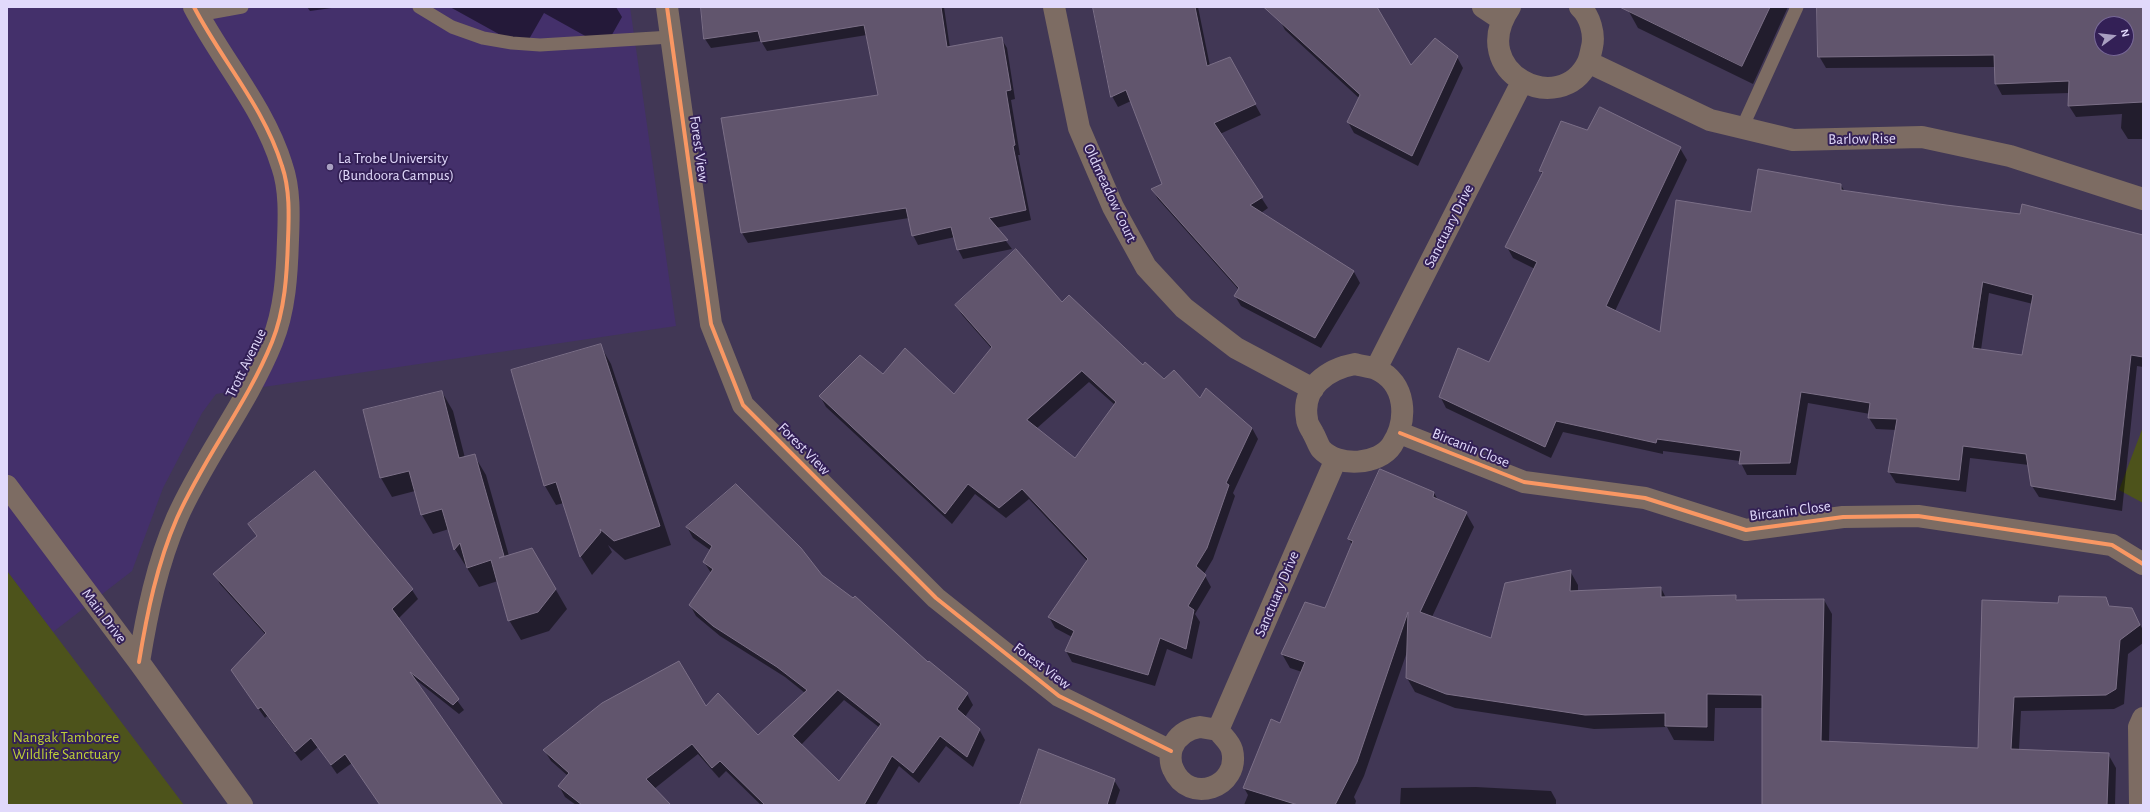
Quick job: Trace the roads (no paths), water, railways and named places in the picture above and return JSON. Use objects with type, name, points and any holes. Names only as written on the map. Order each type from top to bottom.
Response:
[{"type":"street","name":"Forest View","points":[[667,7],[711,324],[743,405],[936,598],[1059,696],[1171,751]]},
{"type":"street","name":"Oldmeadow Court","points":[[1054,7],[1079,128],[1113,207],[1146,267],[1184,308],[1236,348],[1313,389]]},
{"type":"street","points":[[1483,7],[1506,13],[1497,40],[1501,57],[1509,71],[1522,82],[1531,86],[1548,88],[1564,84],[1578,75],[1588,62],[1593,41],[1591,24],[1580,7]]},
{"type":"street","name":"Trott Avenue","points":[[139,662],[147,613],[163,555],[174,525],[197,479],[272,342],[284,289],[289,215],[283,167],[263,120],[196,11]]},
{"type":"street","name":"Barlow Rise","points":[[1588,62],[1710,120],[1742,128],[1793,140],[1922,137],[2010,156],[2143,199]]},
{"type":"street","name":"Sanctuary Drive","points":[[1376,369],[1522,82]]},
{"type":"street","points":[[1355,364],[1376,369],[1390,379],[1400,394],[1404,410],[1400,433],[1391,447],[1377,458],[1361,462],[1336,459],[1322,449],[1307,420],[1307,402],[1313,389],[1324,376],[1339,367],[1355,364]]},
{"type":"street","name":"Bircanin Close","points":[[1400,433],[1524,482],[1645,498],[1746,530],[1843,517],[1918,516],[2112,545],[2143,564]]},
{"type":"street","name":"Sanctuary Drive","points":[[1218,730],[1336,459]]},
{"type":"street","name":"Main Drive","points":[[7,486],[139,662],[242,805]]},
{"type":"street","points":[[2140,805],[2139,727],[2143,718]]},
{"type":"street","points":[[1200,727],[1218,730],[1232,750],[1233,760],[1230,771],[1224,780],[1193,797],[1184,784],[1175,775],[1171,765],[1171,751],[1175,741],[1183,733],[1192,728],[1200,727]]},
{"type":"lane","points":[[196,11],[242,7]]},
{"type":"lane","points":[[419,7],[452,27],[483,38],[512,43],[540,45],[671,37]]},
{"type":"lane","points":[[1742,128],[1798,7]]},
{"type":"place","name":"La Trobe University (Bundoora Campus)","points":[[330,167]]},
{"type":"park label","name":"Nangak Tamboree Wildlife Sanctuary","points":[[66,746]]}]
